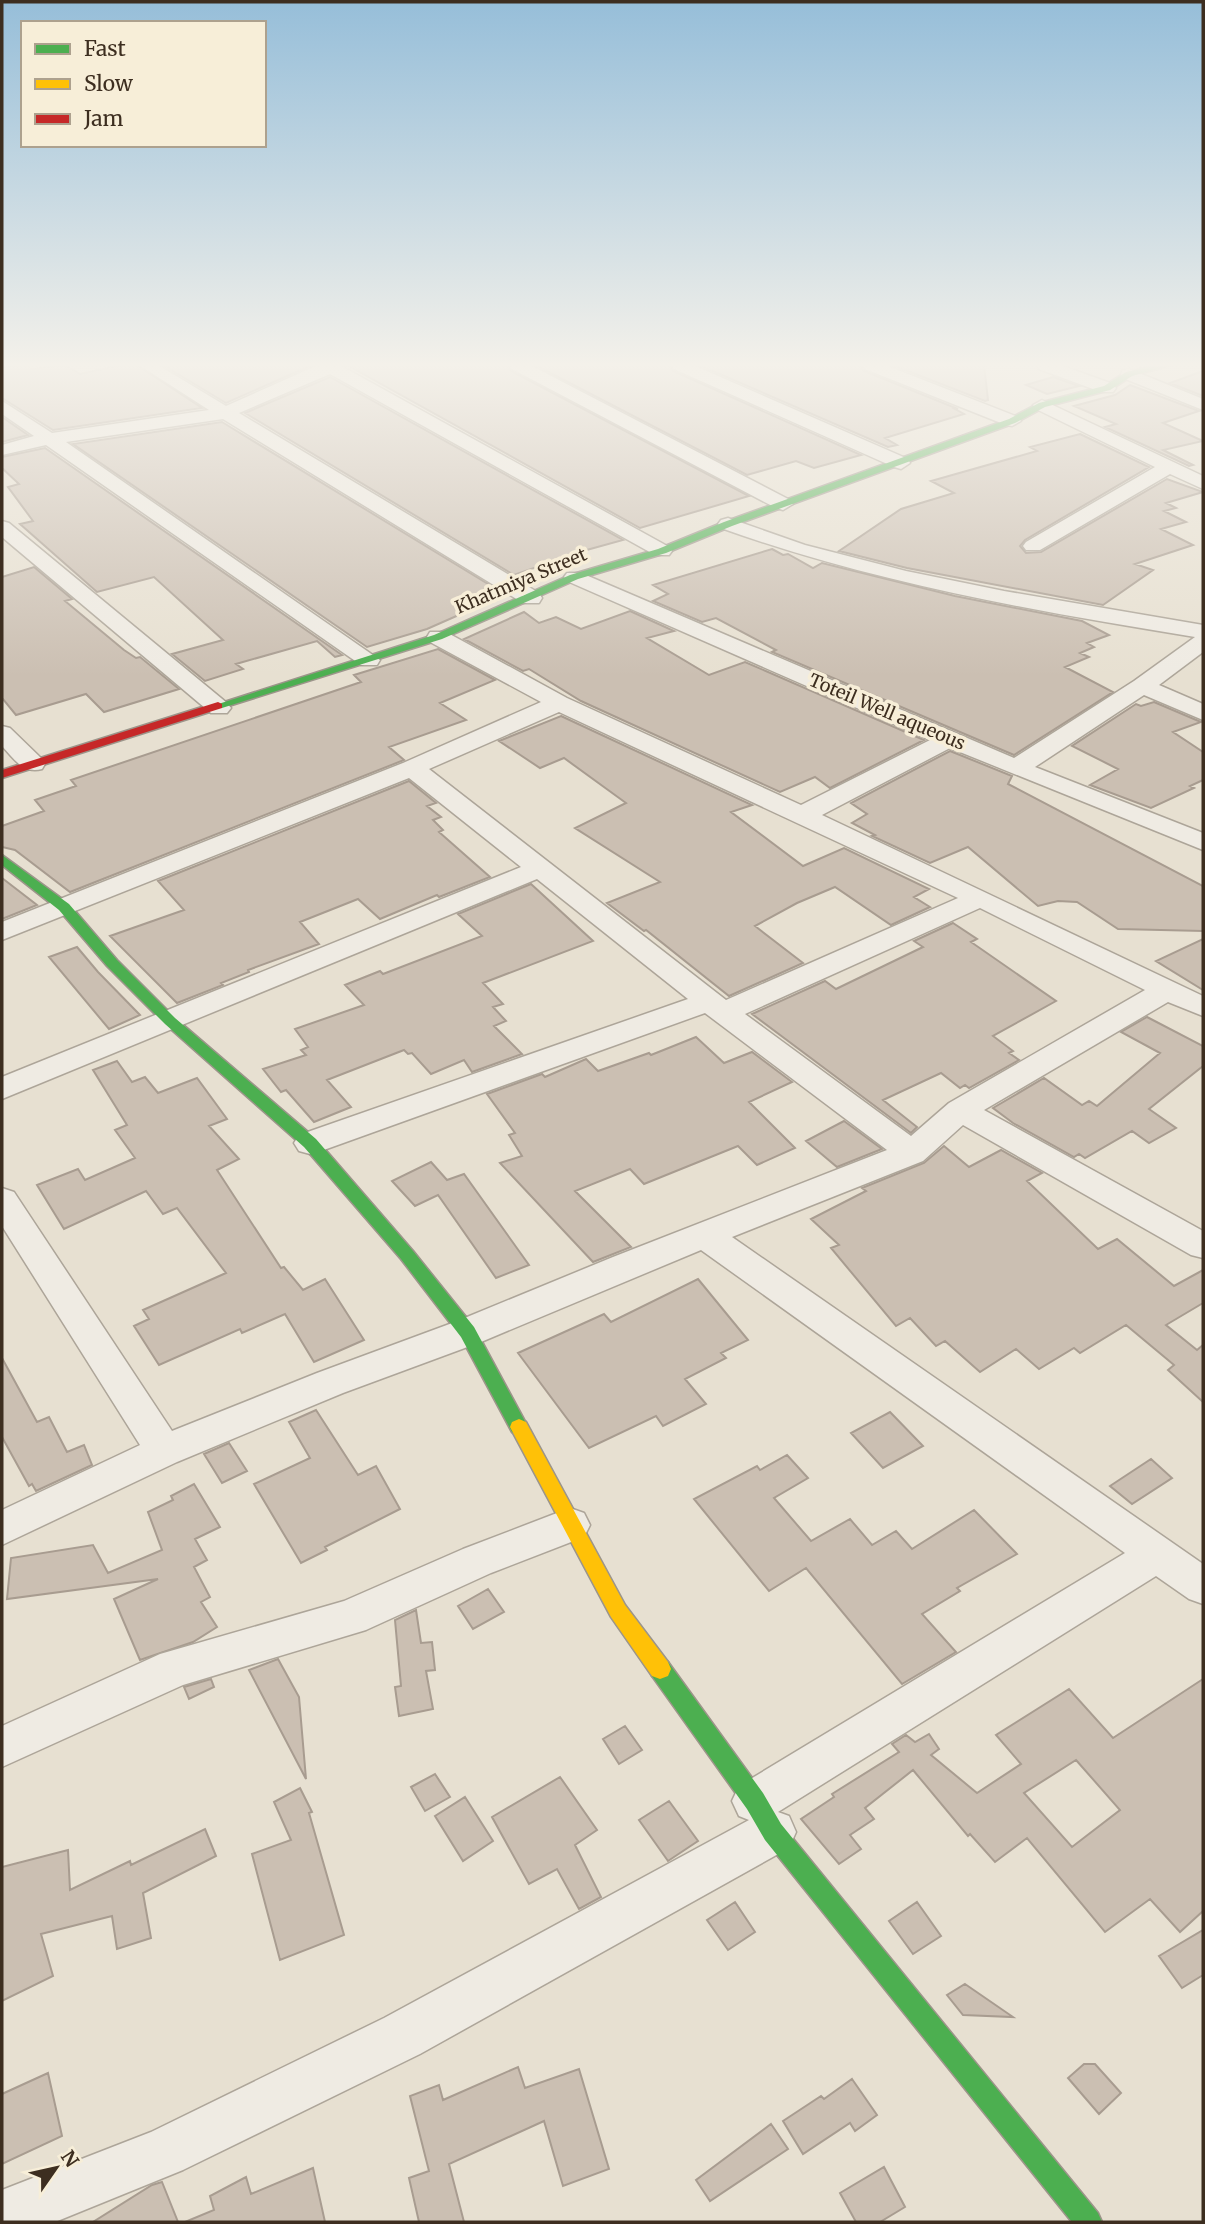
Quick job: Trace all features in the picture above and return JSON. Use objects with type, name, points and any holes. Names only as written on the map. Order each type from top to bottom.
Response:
[{"type":"street","points":[[90,469],[369,660]]},
{"type":"street","points":[[317,469],[531,598]]},
{"type":"street","points":[[516,469],[662,551]]},
{"type":"street","points":[[716,469],[783,504]]},
{"type":"street","name":"Khatmiya Street","points":[[2,774],[438,637],[531,598],[573,577],[662,551],[728,524],[884,469]]},
{"type":"street","points":[[1033,546],[1165,469]]},
{"type":"street","points":[[1172,469],[1203,483]]},
{"type":"street","points":[[728,524],[804,551],[893,575],[985,595],[1203,632]]},
{"type":"street","points":[[2,527],[219,708]]},
{"type":"street","name":"Toteil Well aqueous","points":[[573,577],[1016,768],[1203,842]]},
{"type":"street","points":[[438,637],[559,703],[980,898],[1203,1007]]},
{"type":"street","points":[[1016,768],[1142,686],[1203,642]]},
{"type":"street","points":[[1142,686],[1203,713]]},
{"type":"street","points":[[2,932],[412,768],[559,703]]},
{"type":"street","points":[[2,733],[33,764]]},
{"type":"street","points":[[802,815],[950,739]]},
{"type":"street","points":[[412,768],[717,1007],[912,1153]]},
{"type":"street","points":[[2,859],[64,907],[112,963],[170,1021],[310,1143],[399,1245],[468,1332],[618,1611],[764,1817],[1088,2222]]},
{"type":"street","points":[[2,1089],[539,869]]},
{"type":"street","points":[[310,1143],[717,1007],[980,898]]},
{"type":"street","points":[[2,1528],[164,1451],[912,1153],[960,1111],[1167,990]]},
{"type":"street","points":[[960,1111],[1203,1246]]},
{"type":"street","points":[[2,1200],[164,1451]]},
{"type":"street","points":[[706,1236],[1203,1586]]},
{"type":"street","points":[[2,1747],[175,1668],[351,1617],[477,1561],[570,1525]]},
{"type":"street","points":[[2,2217],[165,2152],[402,2036],[764,1817],[913,1702],[1023,1639],[1157,1554]]},
{"type":"building","points":[[3,469],[75,469],[342,655],[335,657],[317,641],[236,664],[243,669],[205,681],[172,654],[223,640],[154,577],[97,592],[20,524],[33,521],[8,487],[19,484]]},
{"type":"building","points":[[109,469],[299,469],[488,584],[502,596],[427,629],[367,647]]},
{"type":"building","points":[[338,469],[495,469],[623,540],[514,575]]},
{"type":"building","points":[[534,469],[697,469],[749,496],[640,528]]},
{"type":"building","points":[[735,469],[769,469],[747,475]]},
{"type":"building","points":[[974,469],[1146,469],[1025,540],[1020,546],[1026,553],[1041,552],[1167,479],[1203,492],[1166,503],[1176,508],[1164,511],[1186,522],[1161,529],[1193,545],[1135,564],[1153,570],[1103,605],[907,568],[839,551],[901,509],[954,493],[931,481]]},
{"type":"building","points":[[772,549],[783,555],[788,554],[813,568],[822,563],[955,596],[1082,621],[1109,635],[1087,643],[1094,647],[1080,653],[1089,657],[1065,667],[1113,692],[1014,755],[772,652],[776,650],[716,618],[702,622],[653,601],[668,594],[653,585]]},
{"type":"building","points":[[34,567],[72,599],[65,601],[124,650],[136,658],[140,657],[179,689],[104,712],[86,694],[16,715],[2,698],[2,577]]},
{"type":"building","points":[[630,611],[674,631],[647,638],[709,675],[745,662],[924,740],[830,788],[815,777],[780,792],[581,701],[529,669],[523,671],[464,639],[524,612],[539,623],[556,617],[581,629]]},
{"type":"building","points":[[438,649],[495,680],[440,703],[466,720],[389,747],[404,760],[70,892],[15,850],[2,847],[2,826],[44,811],[35,800],[76,786],[71,780],[361,682],[354,675]]},
{"type":"building","points":[[1154,702],[1201,722],[1173,732],[1203,752],[1203,780],[1190,786],[1194,788],[1151,808],[1090,785],[1118,769],[1072,746],[1136,704],[1141,706]]},
{"type":"building","points":[[561,716],[752,805],[731,812],[803,866],[844,848],[929,889],[914,897],[930,907],[891,925],[835,887],[797,903],[755,926],[803,963],[729,996],[646,930],[607,903],[660,882],[575,828],[626,803],[564,758],[540,768],[499,741]]},
{"type":"building","points":[[950,751],[1012,776],[1008,784],[1203,886],[1203,931],[1118,929],[1077,902],[1058,901],[1038,906],[968,847],[930,863],[872,836],[875,835],[852,823],[867,814],[851,803]]},
{"type":"building","points":[[409,781],[436,803],[427,806],[441,817],[433,820],[443,830],[439,832],[490,877],[380,919],[358,899],[300,922],[319,944],[248,970],[249,972],[221,983],[223,985],[177,1003],[110,936],[184,910],[158,881]]},
{"type":"building","points":[[2,878],[37,905],[2,919]]},
{"type":"building","points":[[531,884],[593,941],[483,983],[503,1004],[493,1007],[506,1021],[494,1026],[522,1054],[472,1072],[464,1060],[431,1074],[412,1053],[408,1054],[404,1050],[327,1080],[351,1107],[314,1122],[286,1090],[281,1092],[263,1069],[306,1055],[301,1050],[308,1047],[295,1029],[364,1005],[345,985],[380,971],[383,974],[482,936],[458,914]]},
{"type":"building","points":[[953,923],[977,939],[971,942],[1056,1001],[993,1036],[1013,1051],[1009,1053],[1019,1060],[969,1088],[965,1085],[960,1088],[941,1073],[883,1100],[917,1127],[911,1133],[752,1014],[825,981],[836,989],[923,947],[914,941]]},
{"type":"building","points":[[1203,939],[1203,990],[1156,961]]},
{"type":"building","points":[[77,947],[140,1015],[109,1029],[49,957]]},
{"type":"building","points":[[1147,1017],[1203,1046],[1203,1066],[1149,1109],[1176,1128],[1149,1143],[1132,1131],[1085,1158],[1079,1154],[1074,1157],[1013,1123],[993,1108],[1044,1078],[1082,1105],[1089,1101],[1097,1106],[1160,1053],[1121,1032]]},
{"type":"building","points":[[696,1037],[724,1063],[752,1052],[792,1082],[749,1102],[795,1148],[757,1165],[738,1146],[644,1184],[630,1169],[575,1191],[631,1247],[593,1262],[500,1163],[522,1156],[509,1135],[515,1133],[487,1094],[542,1074],[545,1077],[586,1059],[598,1071],[649,1053],[651,1055]]},
{"type":"building","points":[[117,1061],[132,1082],[145,1077],[158,1093],[197,1078],[227,1119],[209,1126],[239,1159],[217,1170],[281,1268],[284,1267],[303,1290],[325,1279],[364,1340],[314,1362],[285,1314],[242,1333],[240,1329],[159,1365],[134,1326],[149,1319],[143,1310],[226,1273],[177,1208],[163,1214],[146,1191],[64,1229],[37,1185],[78,1169],[85,1180],[135,1158],[115,1130],[127,1125],[93,1070]]},
{"type":"building","points":[[844,1121],[882,1149],[837,1167],[806,1141]]},
{"type":"building","points":[[944,1146],[969,1167],[1001,1150],[1042,1173],[1027,1181],[1098,1249],[1117,1239],[1174,1286],[1203,1270],[1203,1303],[1166,1325],[1197,1350],[1203,1345],[1203,1402],[1168,1370],[1174,1365],[1126,1325],[1080,1353],[1074,1348],[1039,1369],[1016,1349],[980,1372],[945,1341],[936,1346],[910,1318],[896,1326],[831,1248],[839,1245],[811,1219],[866,1191],[862,1188],[924,1163]]},
{"type":"building","points":[[431,1162],[447,1180],[464,1174],[529,1265],[496,1278],[438,1195],[415,1206],[392,1181]]},
{"type":"building","points":[[698,1279],[748,1340],[721,1353],[726,1358],[685,1379],[706,1404],[663,1426],[656,1416],[589,1448],[518,1353],[604,1314],[611,1322]]},
{"type":"building","points":[[2,1358],[37,1422],[49,1417],[67,1452],[84,1445],[92,1465],[36,1491],[32,1484],[29,1486],[2,1437]]},
{"type":"building","points":[[316,1410],[358,1475],[376,1466],[400,1509],[325,1547],[327,1550],[301,1563],[254,1484],[310,1458],[289,1422]]},
{"type":"building","points":[[890,1412],[923,1446],[883,1468],[851,1433]]},
{"type":"building","points":[[229,1443],[247,1471],[222,1483],[204,1454]]},
{"type":"building","points":[[787,1455],[808,1478],[774,1498],[811,1541],[850,1519],[872,1545],[896,1531],[912,1549],[974,1510],[1017,1554],[957,1588],[960,1591],[922,1614],[956,1652],[902,1684],[806,1568],[769,1591],[694,1499],[757,1466],[760,1470]]},
{"type":"building","points":[[1151,1459],[1172,1478],[1132,1504],[1110,1486]]},
{"type":"building","points":[[194,1484],[220,1527],[195,1539],[207,1560],[194,1567],[210,1597],[201,1602],[217,1627],[193,1642],[140,1660],[114,1599],[158,1579],[7,1599],[11,1558],[93,1545],[108,1573],[162,1550],[148,1512],[173,1500],[171,1496]]},
{"type":"building","points":[[488,1589],[504,1612],[473,1629],[458,1606]]},
{"type":"building","points":[[416,1610],[421,1643],[432,1642],[435,1670],[426,1671],[433,1709],[399,1716],[395,1687],[401,1686],[395,1620]]},
{"type":"building","points":[[278,1659],[299,1697],[306,1779],[249,1670]]},
{"type":"building","points":[[211,1679],[214,1687],[189,1699],[184,1687]]},
{"type":"building","points":[[1203,1679],[1203,1911],[1180,1932],[1150,1899],[1105,1932],[1027,1838],[995,1862],[970,1834],[968,1836],[913,1770],[865,1808],[874,1819],[850,1835],[861,1849],[839,1864],[801,1819],[834,1797],[832,1794],[899,1752],[892,1744],[906,1735],[915,1742],[929,1734],[939,1749],[931,1755],[977,1793],[1021,1764],[996,1735],[1069,1689],[1113,1738]],"holes":[[[1076,1760],[1120,1810],[1072,1847],[1024,1793]]]},
{"type":"building","points":[[625,1726],[642,1750],[619,1764],[603,1739]]},
{"type":"building","points":[[435,1774],[450,1797],[425,1811],[411,1787]]},
{"type":"building","points":[[560,1777],[597,1830],[575,1845],[601,1897],[579,1909],[557,1869],[529,1884],[492,1817]]},
{"type":"building","points":[[300,1788],[312,1812],[309,1813],[344,1935],[280,1960],[252,1854],[291,1840],[274,1802]]},
{"type":"building","points":[[465,1797],[493,1841],[463,1861],[435,1816]]},
{"type":"building","points":[[669,1801],[698,1841],[668,1861],[639,1820]]},
{"type":"building","points":[[205,1829],[216,1856],[143,1893],[151,1938],[117,1949],[112,1916],[41,1934],[53,1976],[2,2001],[2,1867],[68,1850],[70,1890],[130,1861],[131,1865]]},
{"type":"building","points":[[735,1902],[755,1932],[728,1950],[707,1920]]},
{"type":"building","points":[[917,1902],[941,1936],[913,1954],[889,1921]]},
{"type":"building","points":[[1203,1930],[1203,1975],[1182,1988],[1159,1956]]},
{"type":"building","points":[[965,1984],[1013,2017],[963,2015],[947,1995]]},
{"type":"building","points":[[1084,2064],[1095,2064],[1121,2093],[1099,2114],[1068,2078]]},
{"type":"building","points":[[518,2067],[525,2088],[579,2069],[609,2169],[563,2186],[544,2121],[449,2164],[464,2222],[419,2222],[409,2178],[429,2171],[410,2096],[439,2085],[443,2100]]},
{"type":"building","points":[[48,2073],[62,2136],[2,2164],[2,2094]]},
{"type":"building","points":[[852,2079],[877,2115],[855,2131],[850,2123],[803,2154],[783,2121],[821,2096],[824,2099]]},
{"type":"building","points":[[771,2124],[788,2149],[710,2201],[696,2180]]},
{"type":"building","points":[[884,2167],[905,2207],[880,2222],[856,2222],[840,2193]]},
{"type":"building","points":[[313,2168],[325,2222],[185,2222],[214,2210],[210,2196],[246,2177],[251,2194]]},
{"type":"building","points":[[162,2182],[178,2222],[93,2222],[152,2185]]},
{"type":"traffic: fast","points":[[218,706],[438,637],[574,577],[662,551],[880,469]]},
{"type":"traffic: fast","points":[[2,859],[64,907],[112,963],[170,1021],[310,1143],[407,1255],[468,1332],[519,1427]]},
{"type":"traffic: fast","points":[[660,1669],[755,1801],[773,1832],[1089,2222]]},
{"type":"traffic: slow","points":[[519,1427],[618,1611],[660,1669]]},
{"type":"traffic: jam","points":[[2,774],[218,706]]}]
